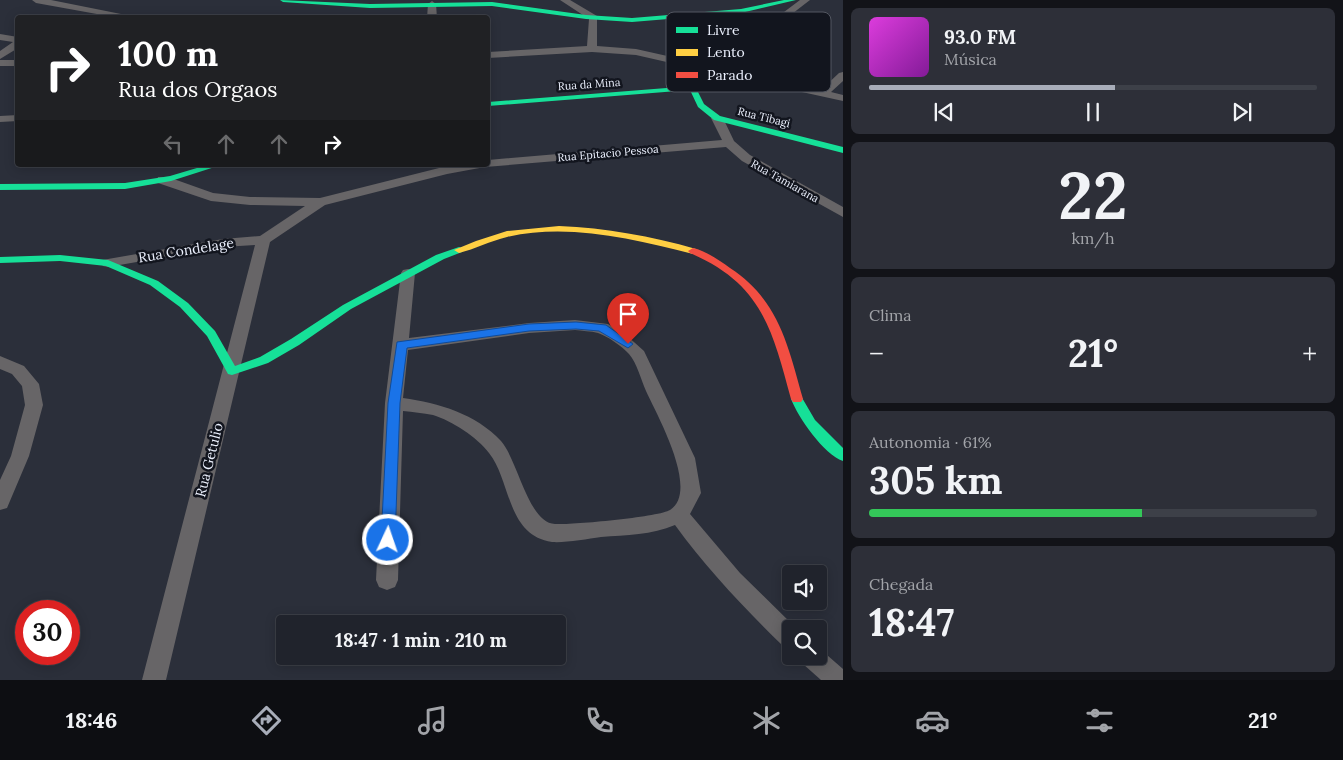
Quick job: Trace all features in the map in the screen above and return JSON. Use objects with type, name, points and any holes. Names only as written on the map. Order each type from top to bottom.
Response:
[{"type":"street","points":[[36,0],[120,15]]},
{"type":"street","points":[[283,0],[341,5],[492,4],[594,18],[666,19]]},
{"type":"street","points":[[492,4],[504,0]]},
{"type":"street","points":[[564,0],[594,18]]},
{"type":"street","points":[[729,12],[770,6],[793,0]]},
{"type":"street","points":[[788,12],[806,0]]},
{"type":"street","points":[[432,4],[432,15]]},
{"type":"street","points":[[770,6],[785,12]]},
{"type":"street","points":[[592,49],[594,18]]},
{"type":"street","points":[[0,36],[15,41]]},
{"type":"street","points":[[0,56],[15,44]]},
{"type":"street","points":[[490,55],[592,49],[636,52],[666,59]]},
{"type":"street","points":[[0,63],[15,63]]},
{"type":"street","points":[[831,87],[843,76]]},
{"type":"street","name":"Rua da Mina","points":[[490,104],[666,90]]},
{"type":"street","name":"Rua Tibagi","points":[[694,92],[701,105],[717,118],[843,150]]},
{"type":"street","points":[[819,92],[843,98]]},
{"type":"street","points":[[0,119],[15,118]]},
{"type":"street","name":"Rua Tamiarana","points":[[717,118],[729,143],[746,158],[764,170],[843,213]]},
{"type":"street","name":"Rua Epitacio Pessoa","points":[[490,164],[729,143]]},
{"type":"street","points":[[0,187],[118,186],[163,180],[210,167]]},
{"type":"street","points":[[163,180],[210,197],[250,201],[320,202],[447,170],[467,167]]},
{"type":"street","points":[[263,240],[320,202]]},
{"type":"street","points":[[232,371],[264,360],[295,342],[347,306],[408,273],[440,257],[484,241],[514,233],[545,230],[593,230],[625,234],[666,243],[698,253],[734,272],[759,296],[776,326],[801,411],[816,431],[843,456]]},
{"type":"street","name":"Rua Condelage","points":[[0,260],[60,258],[108,263],[223,243],[263,240]]},
{"type":"street","name":"Rua Getulio","points":[[154,680],[263,240]]},
{"type":"street","name":"Rua Condelage","points":[[108,263],[154,283],[184,305],[211,334],[232,371]]},
{"type":"street","points":[[387,580],[394,403],[408,273]]},
{"type":"street","points":[[394,403],[439,410],[470,427],[497,449],[511,476],[522,508],[539,529],[552,532],[657,524],[679,516],[691,493],[686,458],[636,351],[602,328],[576,326],[529,328],[401,345]]},
{"type":"street","points":[[0,362],[18,370],[30,384],[34,405],[20,456],[0,502]]},
{"type":"street","points":[[679,516],[703,548],[766,616],[782,630]]},
{"type":"street","points":[[822,665],[838,680]]},
{"type":"traffic: fast","points":[[283,0],[370,6],[492,4],[586,17],[632,20],[666,17]]},
{"type":"traffic: fast","points":[[729,12],[793,0]]},
{"type":"traffic: fast","points":[[490,104],[666,90]]},
{"type":"traffic: fast","points":[[694,92],[701,105],[717,118],[843,150]]},
{"type":"traffic: fast","points":[[0,187],[125,186],[171,178],[210,167]]},
{"type":"traffic: fast","points":[[0,260],[60,258],[108,263],[154,283],[184,305],[211,334],[232,371],[264,360],[295,342],[347,307],[440,257],[459,250]]},
{"type":"traffic: fast","points":[[797,399],[810,424],[843,456]]},
{"type":"traffic: slow","points":[[459,250],[507,234],[559,229],[627,235],[693,251]]},
{"type":"traffic: jam","points":[[693,251],[721,266],[739,279],[754,292],[765,307],[774,323],[797,399]]},
{"type":"route","points":[[388,540],[394,403],[401,345],[529,328],[576,326],[602,328],[628,344]]}]
